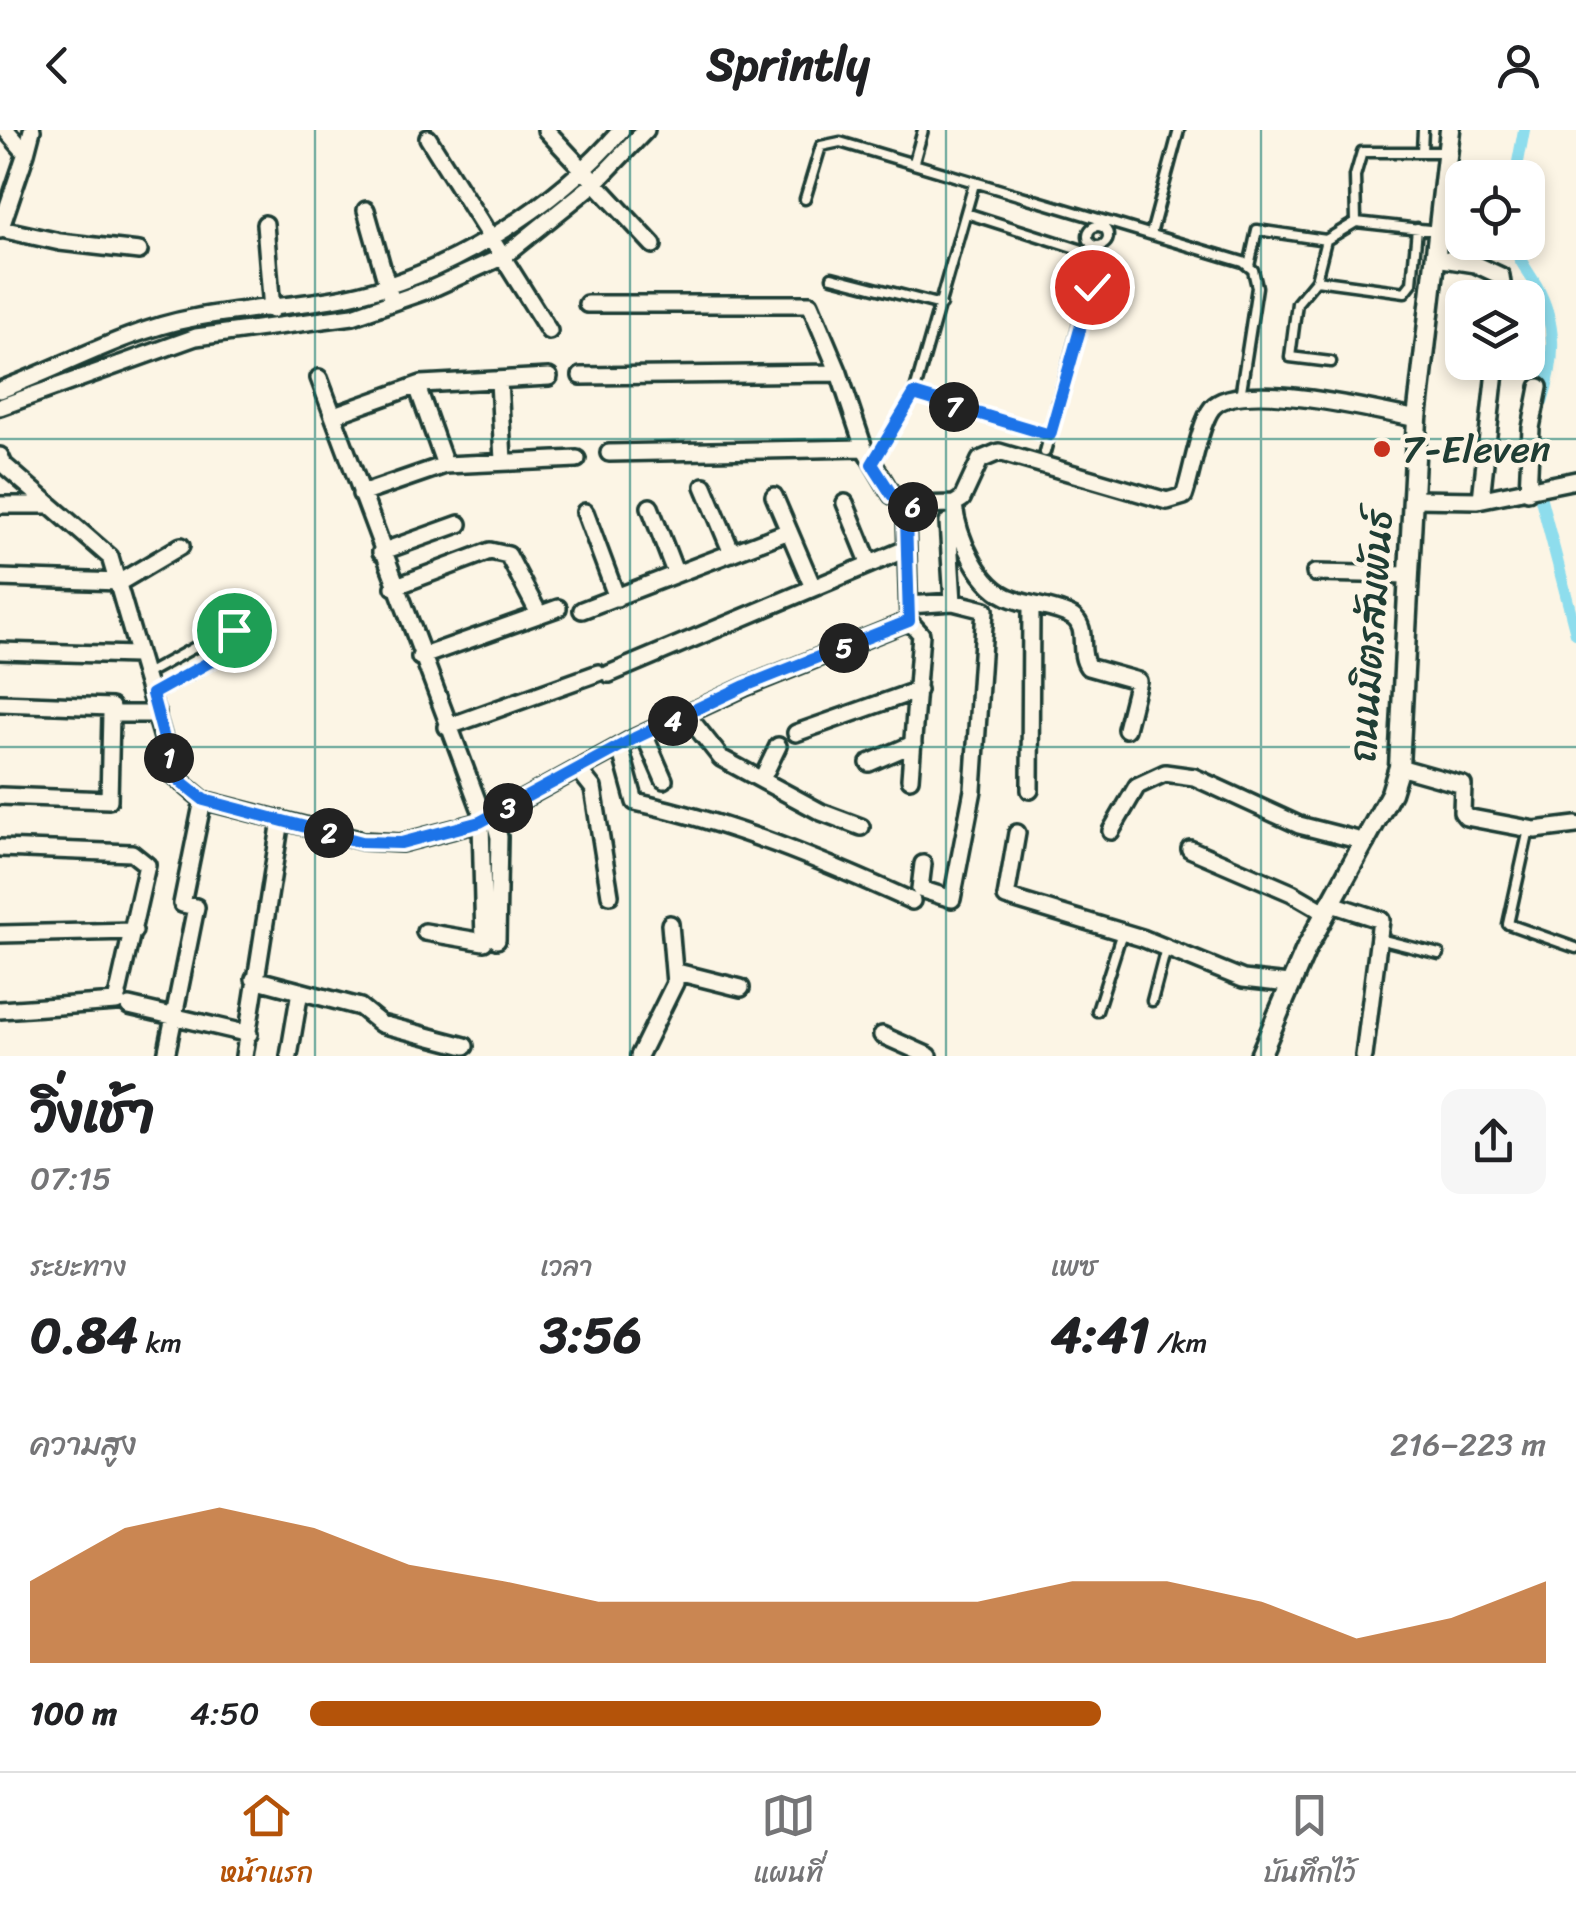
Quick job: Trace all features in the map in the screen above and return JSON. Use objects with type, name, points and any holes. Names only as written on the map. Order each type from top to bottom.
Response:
[{"type":"street","points":[[6,130],[26,153]]},
{"type":"street","points":[[32,130],[0,230],[139,251]]},
{"type":"street","points":[[546,130],[653,245]]},
{"type":"street","points":[[0,390],[153,329],[193,318],[272,310],[388,285],[494,238],[620,130]]},
{"type":"street","points":[[0,407],[196,337],[353,316],[504,256],[595,184],[646,130]]},
{"type":"street","name":"ถนนมิตรสัมพันธ์","points":[[1260,1056],[1288,984],[1366,842],[1399,767],[1417,419],[1450,130]]},
{"type":"street","points":[[428,138],[549,331]]},
{"type":"street","points":[[366,210],[392,303]]},
{"type":"street","points":[[265,224],[272,310]]},
{"type":"street","points":[[1436,258],[1490,268],[1501,280]]},
{"type":"street","points":[[587,304],[810,304],[840,373],[872,464],[892,495],[914,505],[962,500],[980,460],[999,452],[1167,501],[1184,496],[1209,411],[1226,398],[1339,404],[1417,419]]},
{"type":"street","points":[[581,376],[840,373]]},
{"type":"street","points":[[334,415],[417,386],[548,377]]},
{"type":"street","points":[[318,378],[447,727],[486,819],[499,837],[497,940]]},
{"type":"street","points":[[499,380],[503,461]]},
{"type":"street","points":[[1482,499],[1494,380]]},
{"type":"street","points":[[417,386],[445,466]]},
{"type":"street","points":[[1530,492],[1531,428],[1539,387]]},
{"type":"street","points":[[608,453],[864,448]]},
{"type":"street","points":[[0,456],[4,465],[110,557],[120,582],[135,655],[155,705],[174,776],[204,800],[362,842],[401,843],[486,819],[644,734],[909,613],[954,602],[985,610],[973,790],[952,899],[920,888],[924,864]]},
{"type":"street","points":[[361,494],[445,466],[577,459]]},
{"type":"street","points":[[1413,499],[1482,499],[1576,480]]},
{"type":"street","points":[[704,486],[732,553]]},
{"type":"street","points":[[774,496],[812,585]]},
{"type":"street","points":[[845,503],[869,562]]},
{"type":"street","points":[[950,504],[954,602]]},
{"type":"street","points":[[950,504],[956,531],[989,582],[1008,598],[1076,620],[1082,632],[1082,656],[1088,667],[1138,681],[1126,729]]},
{"type":"street","points":[[0,505],[50,505]]},
{"type":"street","points":[[910,780],[921,634],[909,613],[906,518],[914,505]]},
{"type":"street","points":[[650,507],[676,572]]},
{"type":"street","points":[[585,512],[617,598]]},
{"type":"street","points":[[382,552],[459,524]]},
{"type":"street","points":[[582,610],[789,531]]},
{"type":"street","points":[[0,578],[120,582],[181,546]]},
{"type":"street","points":[[447,727],[604,674],[906,549]]},
{"type":"street","points":[[394,588],[490,552],[508,555],[540,614]]},
{"type":"street","points":[[1315,573],[1410,576]]},
{"type":"street","points":[[1030,790],[1031,604]]},
{"type":"street","points":[[420,657],[558,608]]},
{"type":"street","points":[[0,651],[135,655]]},
{"type":"street","points":[[796,732],[918,690]]},
{"type":"street","points":[[0,703],[111,710],[155,705]]},
{"type":"street","points":[[0,796],[109,800],[111,710]]},
{"type":"street","points":[[688,714],[721,758],[821,812],[861,827]]},
{"type":"street","points":[[644,734],[664,780]]},
{"type":"street","points":[[868,764],[913,744]]},
{"type":"street","points":[[762,780],[778,746]]},
{"type":"street","points":[[620,747],[635,802],[693,815],[802,851],[912,901]]},
{"type":"street","points":[[1399,767],[1463,785],[1464,816],[1529,829],[1576,825]]},
{"type":"street","points":[[578,768],[593,788],[610,895]]},
{"type":"street","points":[[1111,831],[1137,786],[1165,773],[1194,777],[1299,825],[1366,842]]},
{"type":"street","points":[[166,1056],[196,907],[182,904],[204,800]]},
{"type":"street","points":[[425,932],[484,942],[486,819]]},
{"type":"street","points":[[244,1056],[280,820]]},
{"type":"street","points":[[1017,833],[1006,897],[1122,932],[1243,979],[1288,984]]},
{"type":"street","points":[[0,848],[132,853],[147,865],[116,1002],[0,1010]]},
{"type":"street","points":[[1190,849],[1327,908],[1381,920],[1364,1056]]},
{"type":"street","points":[[639,1056],[678,972],[670,924]]},
{"type":"street","points":[[0,934],[134,930]]},
{"type":"street","points":[[678,972],[741,988]]},
{"type":"street","points":[[254,978],[360,1007],[381,1024],[465,1046]]},
{"type":"street","points":[[289,1056],[300,990]]},
{"type":"street","points":[[130,1006],[248,1034]]},
{"type":"street","points":[[882,1035],[928,1056]]},
{"type":"lane","points":[[914,162],[923,130]]},
{"type":"lane","points":[[1150,234],[1179,130]]},
{"type":"lane","points":[[1422,151],[1423,130]]},
{"type":"lane","points":[[805,200],[821,146],[840,142],[1249,266]]},
{"type":"lane","points":[[1356,222],[1355,176],[1362,152],[1448,152]]},
{"type":"lane","points":[[872,464],[914,394],[974,184]]},
{"type":"lane","points":[[966,214],[1100,250]]},
{"type":"lane","points":[[1088,218],[1089,241],[1100,250]]},
{"type":"lane","points":[[1240,397],[1256,287],[1249,266],[1257,230],[1326,240],[1356,222],[1438,231]]},
{"type":"lane","points":[[1090,229],[1100,226],[1108,232]]},
{"type":"lane","points":[[1045,452],[1100,250],[1108,232],[1118,226]]},
{"type":"lane","points":[[1316,280],[1405,292],[1412,283],[1417,228]]},
{"type":"lane","points":[[1326,240],[1316,280],[1297,304],[1290,358],[1331,362]]},
{"type":"lane","points":[[832,277],[941,305]]},
{"type":"lane","points":[[914,394],[1050,435]]},
{"type":"lane","points":[[144,675],[228,629],[240,633],[240,645],[155,705]]},
{"type":"lane","points":[[1529,829],[1508,924],[1576,948]]},
{"type":"lane","points":[[1097,1011],[1122,932]]},
{"type":"lane","points":[[1379,939],[1439,954]]},
{"type":"lane","points":[[1152,1001],[1166,948]]},
{"type":"waterway","points":[[1518,160],[1524,130]]},
{"type":"waterway","points":[[1521,260],[1543,300],[1551,329],[1552,358],[1542,402]]},
{"type":"waterway","points":[[1536,480],[1576,633]]},
{"type":"place","name":"7-Eleven","points":[[1382,449]]},
{"type":"route","points":[[234,630],[240,633],[240,645],[152,694],[174,776],[204,800],[362,842],[401,843],[480,822],[635,738],[745,686],[909,621],[906,518],[914,505],[892,495],[872,464],[914,394],[1050,435],[1092,287]]}]
